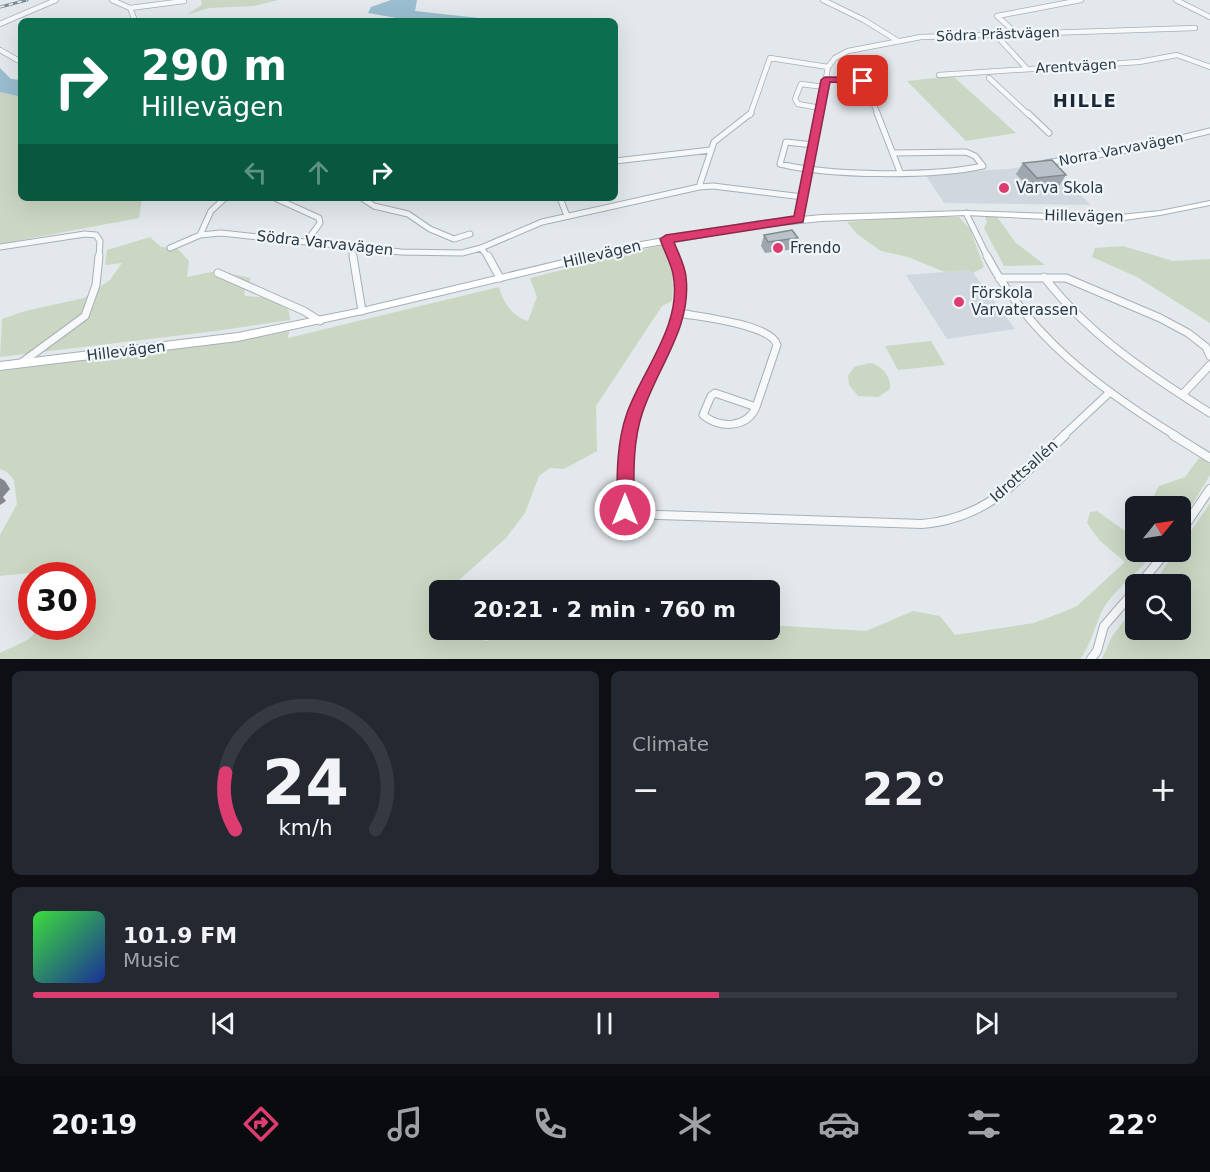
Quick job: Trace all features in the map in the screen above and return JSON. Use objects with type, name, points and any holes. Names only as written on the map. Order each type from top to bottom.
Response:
[{"type":"street","points":[[0,24],[56,0]]},
{"type":"street","points":[[112,0],[130,8],[184,1]]},
{"type":"street","points":[[823,0],[882,30],[898,41]]},
{"type":"street","points":[[1016,33],[997,16],[1081,0]]},
{"type":"street","points":[[1176,0],[1210,17]]},
{"type":"street","points":[[130,8],[134,18]]},
{"type":"street","name":"Södra Prästvägen","points":[[828,67],[833,60],[844,53],[898,41],[946,35],[1196,28]]},
{"type":"street","points":[[995,34],[1027,69]]},
{"type":"street","points":[[0,50],[18,61]]},
{"type":"street","name":"Arentvägen","points":[[939,75],[1139,62],[1178,55],[1210,67]]},
{"type":"street","points":[[699,187],[714,142],[751,114],[770,58],[828,67],[799,219]]},
{"type":"street","points":[[989,78],[1049,133]]},
{"type":"street","points":[[825,80],[859,80],[866,83],[900,172]]},
{"type":"street","points":[[820,108],[798,104],[795,99],[801,84],[824,87]]},
{"type":"street","name":"Norra Varvavägen","points":[[1041,163],[1136,148],[1210,131]]},
{"type":"street","points":[[813,145],[786,142],[779,162],[784,166],[808,171],[900,172],[983,166],[974,155],[966,152],[894,153]]},
{"type":"street","points":[[618,161],[711,150]]},
{"type":"street","name":"Södra Varvavägen","points":[[170,248],[200,235],[233,233],[417,253],[462,253],[481,248],[532,225],[699,187],[713,186],[803,197]]},
{"type":"street","points":[[200,235],[211,211],[222,201]]},
{"type":"street","points":[[282,201],[319,218],[320,223],[307,242]]},
{"type":"street","points":[[366,201],[374,206],[408,214],[430,229],[454,239],[470,234]]},
{"type":"street","points":[[561,201],[567,216]]},
{"type":"street","name":"Hillevägen","points":[[0,366],[238,337],[320,321],[666,239],[799,219],[966,213],[1110,219],[1160,213],[1210,203]]},
{"type":"street","points":[[966,213],[999,278],[1023,312],[1060,352],[1109,393],[1210,458]]},
{"type":"street","points":[[0,247],[85,234],[95,235],[100,241],[96,285],[85,315],[21,363]]},
{"type":"street","points":[[666,239],[680,274],[682,291],[679,313],[770,334],[777,345],[756,407],[749,420],[740,425],[708,419],[704,415],[711,396],[715,393],[756,407]]},
{"type":"street","points":[[351,246],[362,311]]},
{"type":"street","points":[[481,248],[492,261],[500,278]]},
{"type":"street","points":[[218,273],[304,311],[320,321]]},
{"type":"street","points":[[1044,277],[1060,300],[1079,320],[1124,357],[1210,412]]},
{"type":"street","points":[[999,278],[1066,278],[1160,318],[1188,333],[1206,347],[1210,356]]},
{"type":"street","name":"Idrottsallén","points":[[679,313],[671,335],[640,397],[628,441],[624,507],[629,514],[922,524],[944,522],[975,511],[996,500],[1109,393]]},
{"type":"street","points":[[1182,395],[1210,365]]},
{"type":"street","points":[[1191,517],[1210,489]]},
{"type":"street","points":[[1148,574],[1158,562]]},
{"type":"street","points":[[1091,659],[1097,651],[1104,626],[1125,602]]},
{"type":"shaded area","name":"Varva Skola","points":[[1049,164],[1091,205],[944,203],[925,174],[1007,169]]},
{"type":"shaded area","name":"Förskola Varvaterassen","points":[[971,270],[1015,329],[947,339],[906,275]]},
{"type":"green space","points":[[201,0],[278,0],[254,6],[209,8],[186,15],[202,5]]},
{"type":"green space","points":[[953,76],[1016,133],[966,141],[907,81]]},
{"type":"green space","points":[[0,92],[18,96],[18,201],[142,201],[139,218],[0,244]]},
{"type":"green space","points":[[985,216],[997,217],[1016,243],[1045,265],[1004,266],[984,228],[987,222]]},
{"type":"green space","points":[[904,217],[959,217],[970,229],[984,267],[973,273],[970,270],[945,272],[908,257],[881,251],[857,234],[847,222]]},
{"type":"green space","points":[[150,237],[161,247],[177,248],[189,261],[187,277],[217,271],[251,278],[244,291],[245,296],[267,298],[281,303],[289,312],[290,320],[0,357],[2,319],[25,311],[84,298],[110,280],[122,263],[105,265],[107,250]]},
{"type":"green space","points":[[662,245],[672,272],[672,301],[662,306],[596,406],[597,451],[564,469],[550,468],[539,476],[525,513],[506,538],[459,580],[429,580],[429,640],[780,640],[780,626],[866,631],[913,611],[940,616],[955,635],[1034,623],[1077,606],[1125,562],[1146,562],[1134,574],[1125,574],[1125,583],[1104,607],[1080,659],[0,659],[0,653],[27,640],[96,640],[96,562],[18,562],[18,574],[0,576],[0,535],[17,504],[14,480],[7,472],[0,469],[0,371],[246,339],[289,331],[288,338],[499,287],[509,308],[517,316],[528,321],[537,297],[530,278]]},
{"type":"green space","points":[[1123,246],[1173,261],[1210,259],[1210,323],[1137,277],[1092,257],[1095,248]]},
{"type":"green space","points":[[931,341],[945,365],[898,370],[885,346]]},
{"type":"green space","points":[[870,363],[878,366],[885,373],[890,389],[878,397],[858,396],[849,385],[848,376],[854,367]]},
{"type":"green space","points":[[1199,458],[1205,459],[1210,464],[1210,475],[1191,506],[1191,496],[1154,496],[1159,486],[1185,477]]},
{"type":"green space","points":[[1210,503],[1210,659],[1102,659],[1111,638],[1125,619],[1125,640],[1191,640],[1191,574],[1160,574],[1169,562],[1191,562],[1191,531]]},
{"type":"green space","points":[[1097,511],[1125,531],[1125,562],[1100,541],[1087,523],[1090,512]]},
{"type":"water","points":[[391,0],[417,0],[415,11],[479,18],[396,18],[368,13],[371,7]]},
{"type":"water","points":[[0,68],[11,79],[18,80],[18,96],[0,92]]},
{"type":"building","points":[[1052,160],[1066,175],[1037,178],[1023,163]]},
{"type":"building","points":[[792,230],[798,238],[768,242],[764,235]]},
{"type":"railway","points":[[0,7],[27,0]]},
{"type":"place","name":"Varva Skola","points":[[1004,188]]},
{"type":"place","name":"Frendo","points":[[778,248]]},
{"type":"place","name":"Förskola Varvaterassen","points":[[959,302]]},
{"type":"district","name":"HILLE","points":[[1085,101]]},
{"type":"route","points":[[625,510],[626,456],[634,415],[649,377],[671,335],[681,304],[680,274],[666,239],[799,219],[825,80],[863,81]]}]
